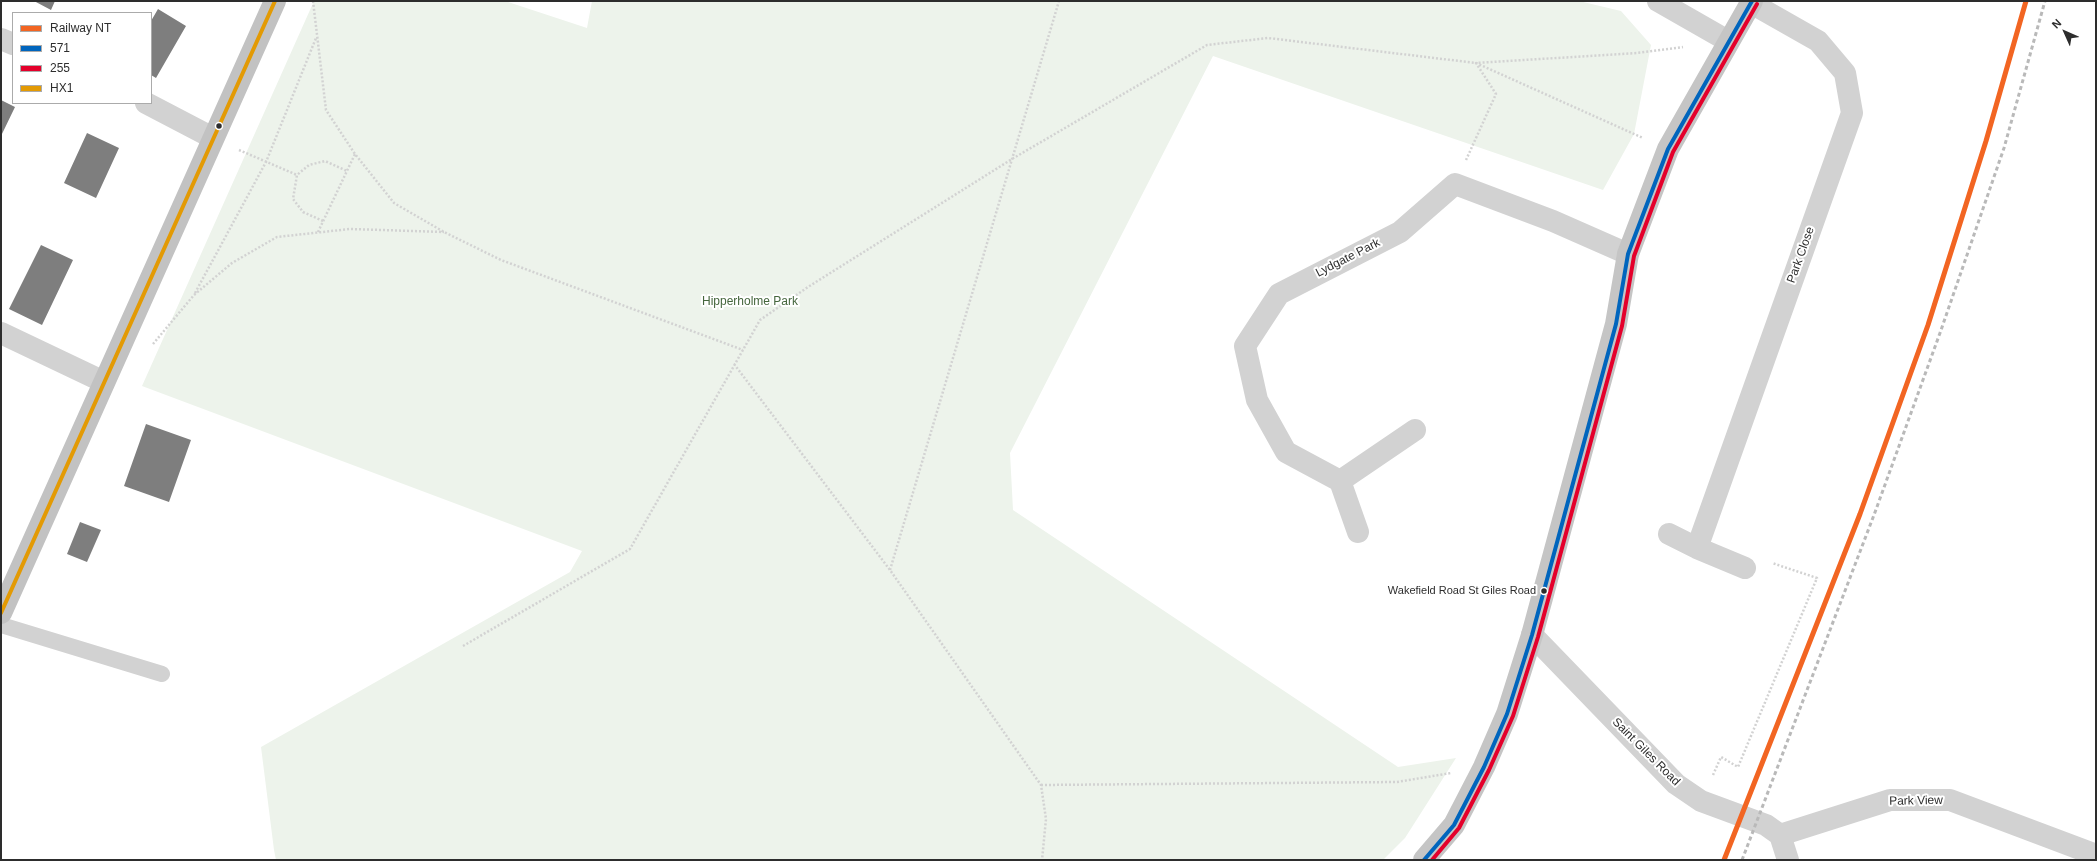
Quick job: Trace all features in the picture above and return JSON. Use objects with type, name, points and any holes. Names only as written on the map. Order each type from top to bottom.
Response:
[{"type":"highway","points":[[1,613],[274,1]]},
{"type":"main road","points":[[1424,860],[1454,825],[1484,767],[1507,714],[1532,635],[1616,324],[1628,254],[1668,149],[1751,2]]},
{"type":"street","points":[[1658,1],[1728,41]]},
{"type":"street","name":"Park Close","points":[[1697,548],[1852,113],[1845,73],[1818,41],[1751,2]]},
{"type":"street","points":[[1,39],[12,44]]},
{"type":"street","points":[[148,104],[213,138]]},
{"type":"street","points":[[1455,184],[1553,221],[1628,254]]},
{"type":"street","name":"Lydgate Park","points":[[1340,481],[1286,452],[1257,400],[1245,346],[1279,294],[1400,232],[1455,184]]},
{"type":"street","points":[[1,333],[104,382]]},
{"type":"street","points":[[1358,532],[1340,481],[1416,430]]},
{"type":"street","points":[[1669,534],[1697,548],[1745,568]]},
{"type":"street","name":"Saint Giles Road","points":[[1532,635],[1676,784],[1701,801],[1766,825],[1780,835]]},
{"type":"street","name":"Park View","points":[[1780,835],[1890,800],[1950,800],[2096,855]]},
{"type":"street","points":[[1780,835],[1788,860]]},
{"type":"lane","points":[[1,625],[162,674]]},
{"type":"path","points":[[313,1],[326,110],[355,154],[394,202],[444,232],[500,260],[743,350]]},
{"type":"path","points":[[890,570],[1059,1]]},
{"type":"path","points":[[194,295],[266,162],[317,37]]},
{"type":"path","points":[[463,646],[630,549],[760,320],[808,287],[1012,159],[1207,45],[1268,38],[1476,63],[1637,53],[1728,41]]},
{"type":"path","points":[[1476,63],[1668,149]]},
{"type":"path","points":[[1455,184],[1496,94],[1476,63]]},
{"type":"path","points":[[213,138],[297,175]]},
{"type":"path","points":[[318,232],[355,154]]},
{"type":"path","points":[[323,221],[303,212],[293,199],[297,175],[309,164],[325,161],[347,170]]},
{"type":"path","points":[[150,347],[194,295],[232,263],[276,237],[350,229],[444,232]]},
{"type":"path","points":[[734,364],[890,570],[1040,785],[1046,819],[1042,860]]},
{"type":"path","points":[[1701,801],[1721,757],[1738,767],[1817,578],[1762,559],[1745,568]]},
{"type":"path","points":[[1040,785],[1397,782],[1484,767]]},
{"type":"green space","name":"Hipperholme Park","points":[[314,1],[505,1],[587,28],[592,1],[1579,1],[1621,11],[1651,45],[1634,134],[1603,190],[1213,56],[1010,453],[1013,510],[1398,767],[1456,758],[1405,838],[1383,860],[276,860],[261,747],[570,572],[582,551],[142,386]]},
{"type":"building","points":[[34,1],[55,1],[51,10]]},
{"type":"building","points":[[158,9],[186,26],[156,78],[152,76],[152,19]]},
{"type":"building","points":[[1,100],[15,107],[1,136]]},
{"type":"building","points":[[87,133],[119,148],[96,198],[64,183]]},
{"type":"building","points":[[41,245],[73,260],[42,325],[9,309]]},
{"type":"building","points":[[146,424],[191,440],[169,502],[124,486]]},
{"type":"building","points":[[80,522],[101,530],[87,562],[67,554]]},
{"type":"railway","points":[[1742,860],[1874,515],[1940,333],[2004,148],[2045,1]]},
{"type":"rail line","name":"NT","points":[[1724,860],[1860,514],[1928,325],[1986,141],[2026,1]]},
{"type":"transit line","name":"HX1","points":[[1,613],[275,1]]},
{"type":"transit line","name":"571","points":[[1424,860],[1454,825],[1484,767],[1507,714],[1532,635],[1616,324],[1628,254],[1668,149],[1752,1]]},
{"type":"transit line","name":"255","points":[[1432,860],[1459,828],[1489,770],[1513,716],[1538,637],[1622,326],[1634,256],[1673,152],[1757,4]]},
{"type":"place","name":"Wakefield Road St Giles Road","points":[[1544,591]]}]
